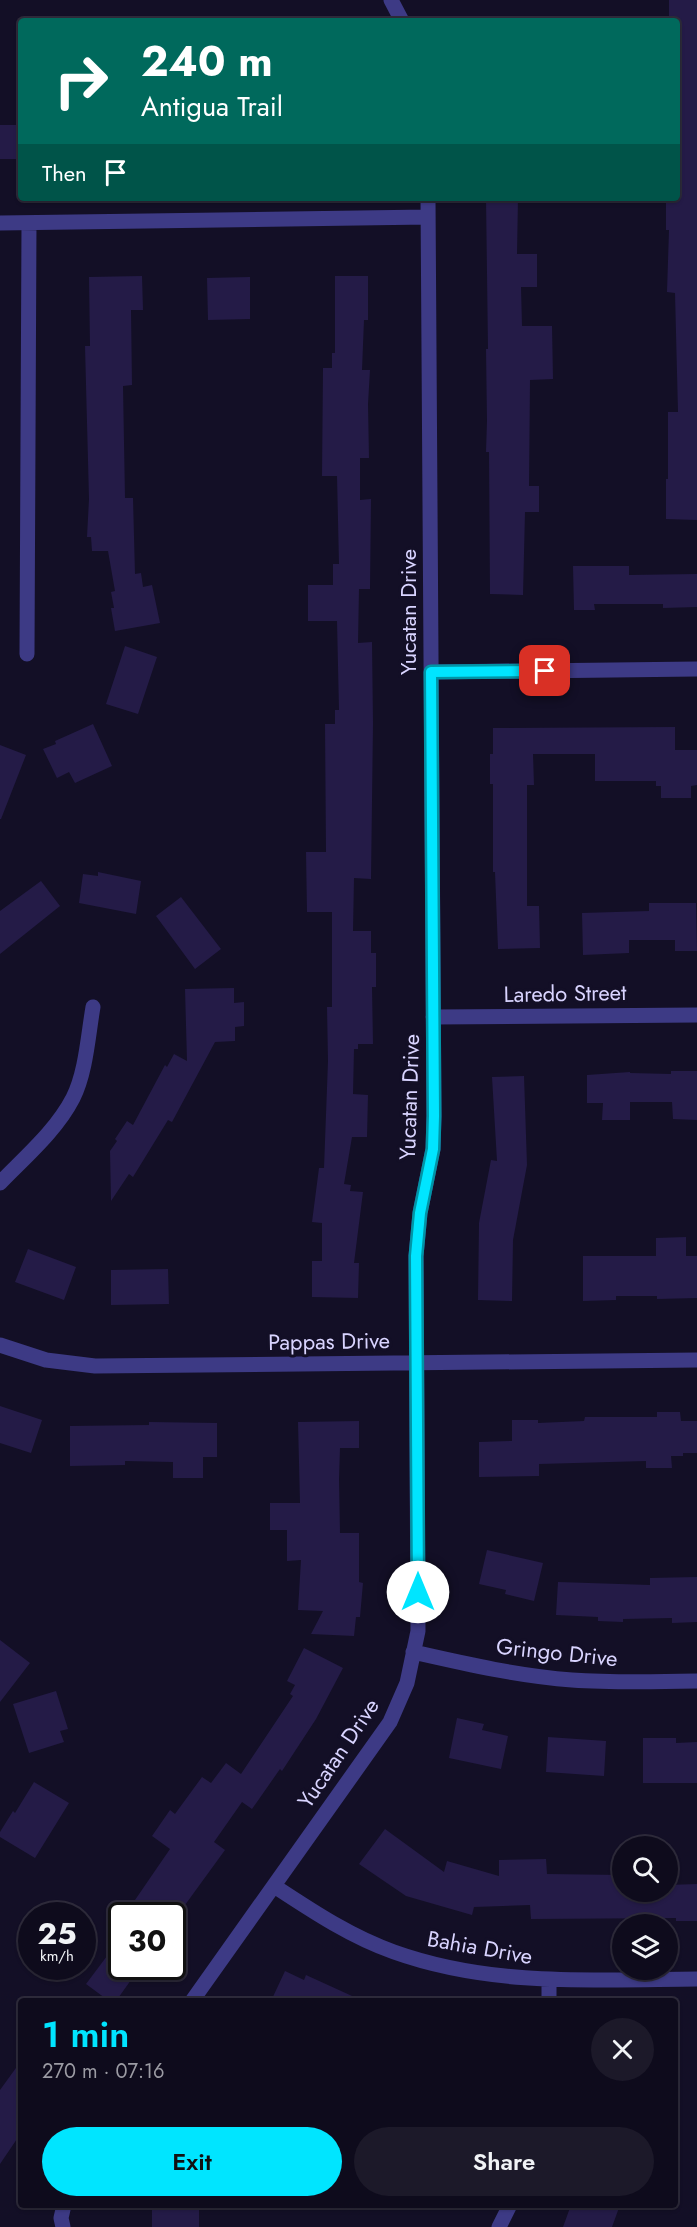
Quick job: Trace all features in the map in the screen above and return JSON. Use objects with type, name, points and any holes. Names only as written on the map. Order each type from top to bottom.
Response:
[{"type":"street","points":[[391,0],[400,18]]},
{"type":"street","name":"Yucatan Drive","points":[[194,1998],[390,1722],[407,1683],[418,1615],[417,1230],[433,1149],[428,201]]},
{"type":"street","points":[[0,224],[428,217]]},
{"type":"street","points":[[27,654],[29,223]]},
{"type":"street","points":[[431,672],[697,669]]},
{"type":"street","points":[[0,1183],[52,1128],[73,1098],[82,1070],[93,1007]]},
{"type":"street","name":"Laredo Street","points":[[433,1017],[697,1015]]},
{"type":"street","name":"Pappas Drive","points":[[0,1345],[46,1360],[95,1366],[697,1360]]},
{"type":"street","name":"Gringo Drive","points":[[413,1652],[494,1670],[559,1679],[608,1682],[697,1681]]},
{"type":"street","name":"Bahia Drive","points":[[274,1886],[351,1933],[393,1952],[440,1965],[477,1973],[549,1980],[697,1979]]},
{"type":"street","points":[[549,1980],[549,1998]]},
{"type":"street","points":[[63,2208],[61,2218],[63,2227]]},
{"type":"street","points":[[499,2227],[508,2208]]},
{"type":"building","points":[[669,0],[697,0],[697,520],[666,519],[668,412],[678,412],[675,293],[667,292],[669,230],[666,230],[666,201],[680,201],[680,18],[669,18]]},
{"type":"building","points":[[0,125],[18,125],[18,159],[0,159]]},
{"type":"building","points":[[486,201],[518,201],[517,254],[537,254],[537,287],[521,287],[522,326],[552,326],[553,379],[530,380],[529,486],[539,486],[539,512],[525,512],[523,595],[490,594],[489,452],[486,452],[486,349],[488,349]]},
{"type":"building","points":[[142,276],[143,310],[131,310],[132,385],[123,386],[125,498],[133,498],[135,574],[141,573],[143,587],[152,585],[160,623],[115,631],[111,592],[115,591],[108,551],[92,551],[91,537],[87,537],[89,499],[85,346],[90,346],[89,277]]},
{"type":"building","points":[[335,276],[368,276],[368,320],[364,320],[362,370],[370,370],[369,458],[360,458],[360,500],[371,499],[370,589],[359,589],[358,643],[372,642],[371,879],[354,878],[353,931],[371,931],[371,953],[376,953],[376,987],[372,987],[373,1044],[358,1044],[358,1049],[354,1049],[353,1094],[368,1095],[367,1137],[352,1137],[344,1184],[351,1185],[350,1191],[363,1192],[354,1263],[359,1263],[358,1298],[312,1297],[312,1261],[322,1261],[322,1223],[312,1222],[319,1168],[324,1168],[328,1061],[327,1007],[332,1007],[332,912],[307,912],[306,852],[326,852],[325,724],[335,724],[335,710],[339,710],[337,621],[308,621],[308,585],[333,585],[333,564],[339,564],[337,476],[322,476],[323,368],[332,368],[332,353],[335,353]]},
{"type":"building","points":[[250,277],[250,319],[208,320],[207,278]]},
{"type":"building","points":[[573,566],[629,566],[629,575],[697,574],[697,607],[663,608],[663,604],[594,604],[595,610],[574,610]]},
{"type":"building","points":[[125,646],[157,657],[138,714],[106,704]]},
{"type":"building","points":[[93,724],[112,766],[75,783],[69,772],[57,778],[43,749]]},
{"type":"building","points":[[675,727],[675,750],[697,750],[697,785],[691,786],[691,798],[661,798],[661,786],[656,786],[656,781],[595,781],[595,754],[533,754],[534,785],[527,785],[527,906],[539,906],[540,948],[498,949],[495,872],[493,872],[493,784],[490,784],[493,728]]},
{"type":"building","points":[[0,745],[26,755],[1,819],[0,819]]},
{"type":"building","points":[[98,872],[141,881],[136,914],[79,903],[83,874],[98,876]]},
{"type":"building","points":[[41,881],[60,906],[0,954],[0,911]]},
{"type":"building","points":[[181,897],[221,949],[195,969],[156,916]]},
{"type":"building","points":[[649,903],[696,903],[697,951],[675,951],[675,940],[629,940],[629,953],[583,955],[582,913],[649,911]]},
{"type":"building","points":[[234,988],[234,1003],[244,1002],[244,1026],[235,1027],[235,1041],[215,1042],[172,1122],[168,1120],[133,1177],[129,1174],[111,1201],[110,1151],[117,1141],[115,1139],[127,1121],[133,1125],[165,1065],[167,1067],[174,1054],[187,1061],[185,989]]},
{"type":"building","points":[[671,1071],[697,1071],[697,1120],[673,1119],[672,1102],[630,1102],[630,1120],[602,1120],[603,1103],[587,1103],[587,1075],[630,1072],[671,1074]]},
{"type":"building","points":[[524,1076],[527,1165],[513,1240],[512,1301],[478,1300],[479,1223],[491,1160],[497,1161],[492,1077]]},
{"type":"building","points":[[686,1237],[686,1256],[697,1256],[697,1298],[657,1299],[657,1296],[616,1296],[616,1300],[583,1301],[583,1256],[656,1256],[656,1238]]},
{"type":"building","points":[[28,1249],[76,1267],[64,1300],[15,1282]]},
{"type":"building","points":[[168,1269],[169,1304],[111,1305],[111,1270]]},
{"type":"building","points":[[0,1406],[42,1420],[31,1453],[0,1443]]},
{"type":"building","points":[[657,1412],[680,1412],[681,1421],[697,1421],[697,1453],[671,1456],[672,1468],[646,1468],[646,1461],[539,1464],[539,1476],[479,1477],[479,1442],[512,1441],[512,1420],[538,1420],[538,1423],[584,1421],[585,1417],[657,1417]]},
{"type":"building","points":[[359,1421],[359,1448],[340,1448],[339,1479],[340,1533],[359,1533],[359,1582],[363,1583],[360,1617],[356,1617],[354,1636],[311,1634],[323,1611],[298,1610],[301,1560],[287,1561],[287,1530],[270,1530],[270,1503],[300,1503],[298,1422]]},
{"type":"building","points":[[149,1422],[217,1423],[217,1457],[203,1457],[203,1478],[173,1478],[173,1462],[125,1461],[125,1465],[70,1466],[70,1426],[149,1425]]},
{"type":"building","points":[[487,1550],[543,1563],[534,1601],[505,1594],[506,1590],[479,1584]]},
{"type":"building","points":[[697,1577],[697,1622],[672,1623],[672,1618],[623,1619],[623,1622],[598,1621],[598,1617],[556,1615],[558,1582],[650,1585],[650,1578]]},
{"type":"building","points":[[0,1640],[30,1663],[0,1702]]},
{"type":"building","points":[[304,1648],[343,1668],[316,1719],[282,1771],[280,1769],[252,1809],[242,1802],[214,1842],[225,1850],[186,1904],[134,1902],[170,1849],[152,1836],[170,1810],[175,1814],[202,1777],[211,1783],[226,1763],[241,1774],[293,1696],[290,1694],[295,1685],[287,1681]]},
{"type":"building","points":[[56,1691],[68,1729],[60,1731],[64,1742],[29,1753],[13,1704]]},
{"type":"building","points":[[457,1718],[484,1724],[482,1730],[508,1736],[501,1769],[449,1758]]},
{"type":"building","points":[[548,1737],[606,1741],[604,1776],[546,1772]]},
{"type":"building","points":[[643,1738],[676,1738],[676,1743],[697,1742],[697,1783],[643,1783]]},
{"type":"building","points":[[34,1782],[69,1803],[35,1858],[0,1837],[0,1832]]},
{"type":"building","points":[[385,1829],[444,1872],[447,1861],[499,1876],[499,1860],[546,1859],[547,1874],[612,1875],[612,1902],[678,1902],[678,1885],[697,1884],[697,1921],[678,1921],[678,1914],[612,1914],[612,1918],[531,1919],[530,1905],[474,1907],[472,1915],[406,1896],[359,1864]]},
{"type":"building","points":[[108,1955],[108,1980],[131,1980],[118,1998],[105,1998],[86,1984],[89,1980],[96,1980],[96,1971]]},
{"type":"building","points":[[285,1971],[304,1980],[306,1975],[356,1998],[272,1998]]},
{"type":"building","points":[[18,2065],[18,2137],[0,2164],[0,2090]]},
{"type":"building","points":[[152,2208],[199,2208],[199,2227],[152,2227]]},
{"type":"building","points":[[570,2208],[619,2208],[612,2227],[563,2227]]},
{"type":"route","points":[[418,1592],[416,1256],[417,1230],[433,1149],[434,1116],[431,672],[545,671]]}]
